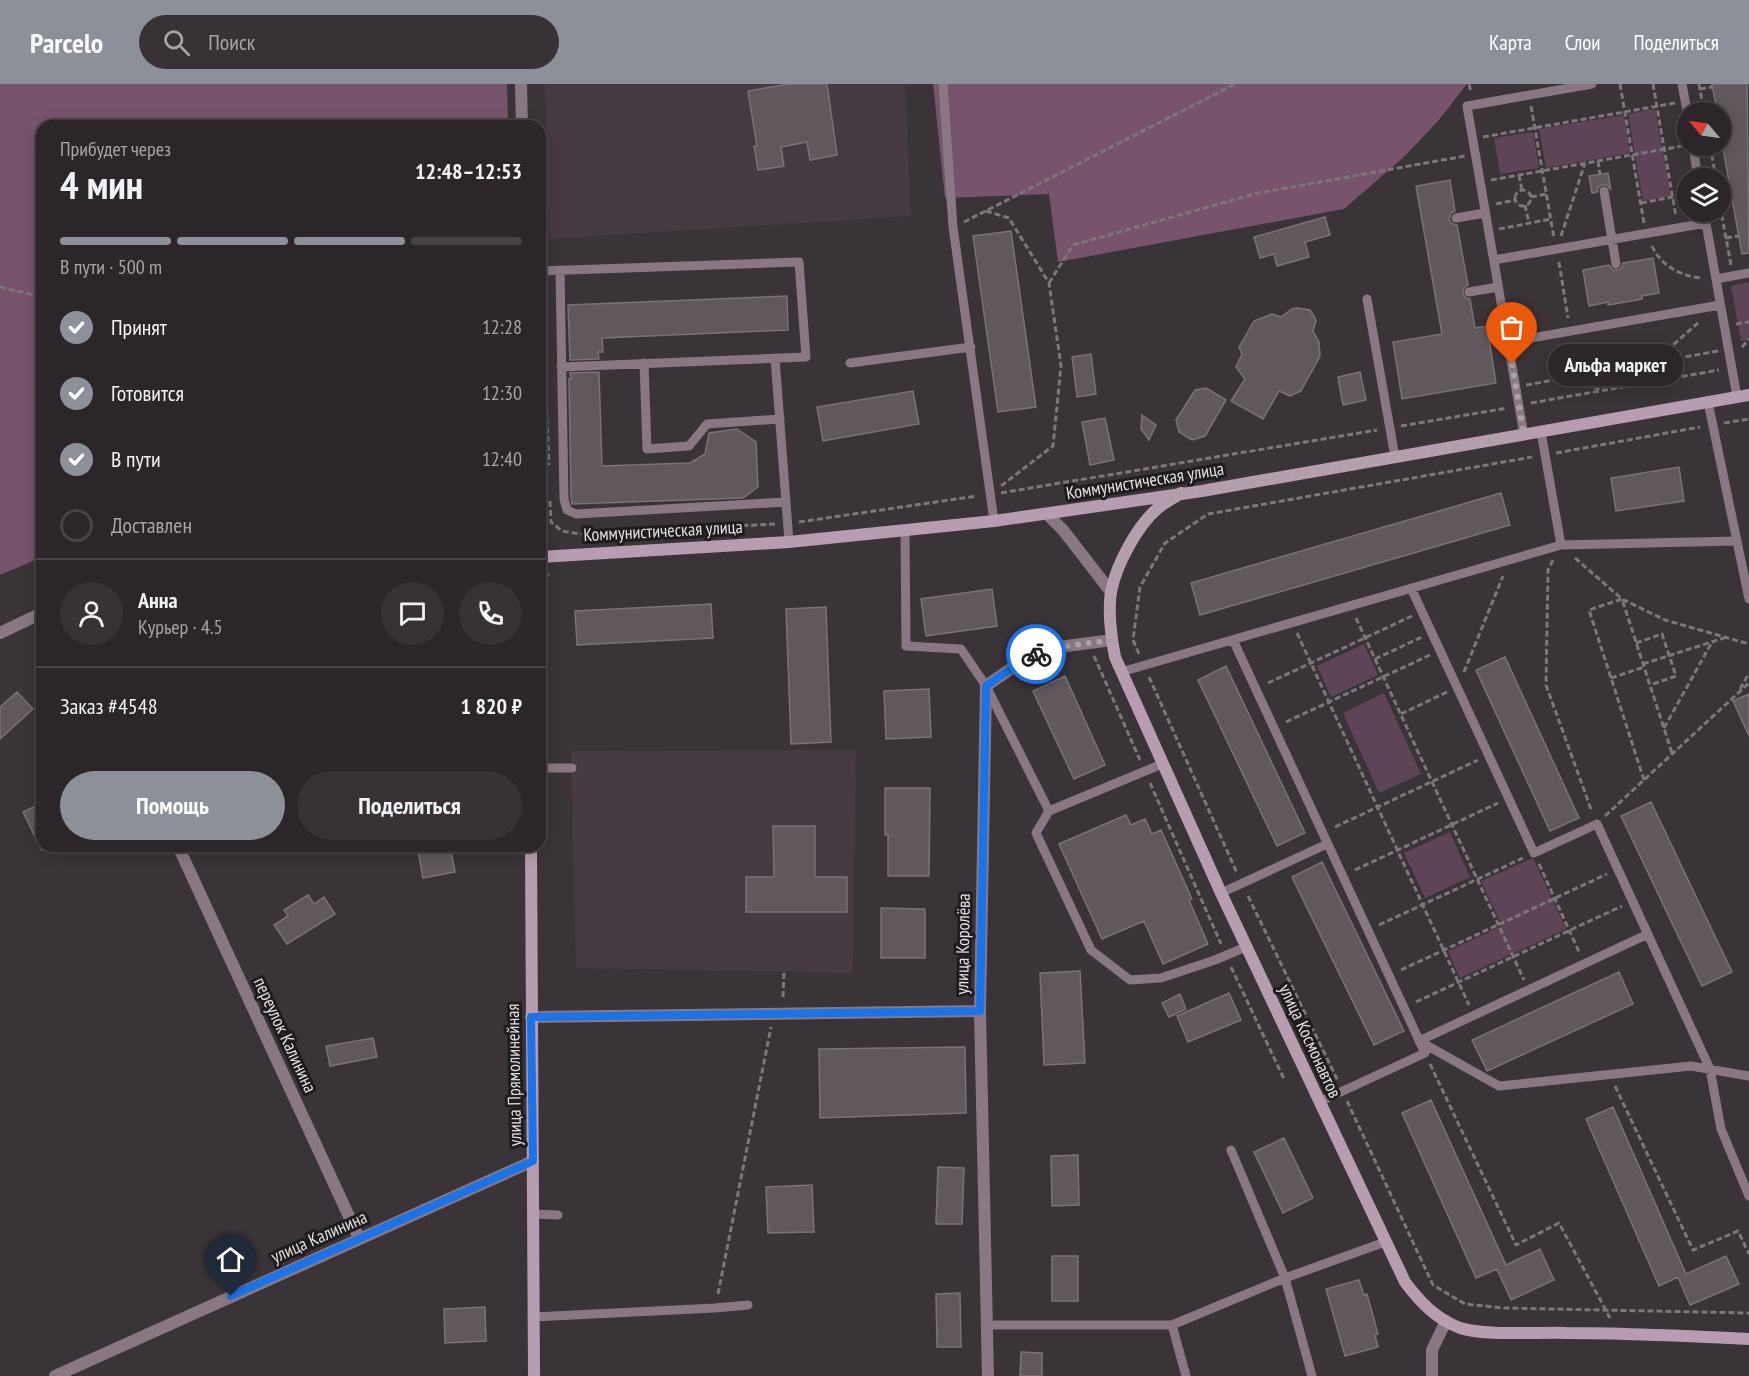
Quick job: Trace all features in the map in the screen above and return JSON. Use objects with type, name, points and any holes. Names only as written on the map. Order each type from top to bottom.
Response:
[{"type":"main road","name":"Коммунистическая улица","points":[[546,557],[789,542],[1047,514],[1202,491],[1743,396]]},
{"type":"main road","name":"улица Космонавтов","points":[[1181,493],[1158,508],[1137,532],[1121,563],[1111,592],[1112,640],[1121,672],[1246,947],[1405,1282],[1436,1316],[1462,1329],[1490,1332],[1619,1333],[1749,1339]]},
{"type":"main road","name":"улица Прямолинейная","points":[[531,852],[534,1376]]},
{"type":"street","points":[[521,84],[522,120]]},
{"type":"street","points":[[1047,514],[1063,530],[1111,592]]},
{"type":"street","points":[[0,633],[36,616]]},
{"type":"street","points":[[986,686],[1028,657],[1059,647],[1112,640]]},
{"type":"street","name":"улица Королёва","points":[[986,686],[980,1011],[988,1376]]},
{"type":"street","name":"переулок Калинина","points":[[181,852],[359,1238]]},
{"type":"street","points":[[531,1017],[980,1011]]},
{"type":"street","name":"улица Калинина","points":[[59,1375],[533,1161]]},
{"type":"street","points":[[1432,1376],[1432,1350],[1446,1321]]},
{"type":"lane","points":[[943,84],[953,227],[994,521]]},
{"type":"lane","points":[[1524,435],[1467,106],[1544,88],[1592,84]]},
{"type":"lane","points":[[1682,84],[1685,101]]},
{"type":"lane","points":[[1604,191],[1616,264]]},
{"type":"lane","points":[[1456,218],[1485,210]]},
{"type":"lane","points":[[1494,260],[1706,223],[1731,368],[1743,396]]},
{"type":"lane","points":[[546,271],[799,262],[806,357],[561,367]]},
{"type":"lane","points":[[560,270],[564,499],[567,510],[576,514],[786,502]]},
{"type":"lane","points":[[1716,279],[1749,273]]},
{"type":"lane","points":[[1469,292],[1498,287]]},
{"type":"lane","points":[[1367,299],[1395,457]]},
{"type":"lane","points":[[1508,342],[1720,304]]},
{"type":"lane","points":[[850,363],[971,347]]},
{"type":"lane","points":[[775,358],[789,542]]},
{"type":"lane","points":[[644,363],[647,449],[688,446],[706,424],[780,419]]},
{"type":"lane","points":[[1708,402],[1749,600]]},
{"type":"lane","points":[[1541,432],[1561,545]]},
{"type":"lane","points":[[904,530],[906,646],[961,649],[986,686],[1049,811]]},
{"type":"lane","points":[[1121,672],[1561,545],[1736,542]]},
{"type":"lane","points":[[1411,588],[1534,853],[1597,824],[1710,1069],[1721,1129],[1749,1196]]},
{"type":"lane","points":[[1233,640],[1425,1053],[1320,1102]]},
{"type":"lane","points":[[1162,764],[1049,811],[1036,833],[1091,950],[1130,980],[1161,978],[1246,947]]},
{"type":"lane","points":[[546,768],[572,768]]},
{"type":"lane","points":[[1221,893],[1327,844]]},
{"type":"lane","points":[[1419,1041],[1648,934]]},
{"type":"lane","points":[[1419,1041],[1499,1086],[1691,1066],[1749,1076]]},
{"type":"lane","points":[[1231,1150],[1285,1278],[1312,1376]]},
{"type":"lane","points":[[533,1214],[558,1215]]},
{"type":"lane","points":[[987,1325],[1172,1324],[1285,1278],[1385,1242]]},
{"type":"lane","points":[[533,1317],[748,1305]]},
{"type":"lane","points":[[1172,1324],[1186,1376]]},
{"type":"path","points":[[953,227],[1235,84]]},
{"type":"path","points":[[1620,84],[1646,233],[1655,253],[1668,265],[1683,274],[1716,279]]},
{"type":"path","points":[[1653,84],[1678,228]]},
{"type":"path","points":[[1702,102],[1700,86],[1712,87]]},
{"type":"path","points":[[1473,139],[1685,101]]},
{"type":"path","points":[[1480,182],[1677,147]]},
{"type":"path","points":[[1049,283],[1073,245],[1258,193],[1475,154]]},
{"type":"path","points":[[1598,161],[1600,174]]},
{"type":"path","points":[[1556,249],[1585,163]]},
{"type":"path","points":[[1519,175],[1522,190]]},
{"type":"path","points":[[1526,206],[1519,205],[1515,200],[1516,194],[1522,190],[1528,191],[1531,197],[1526,206],[1529,223]]},
{"type":"path","points":[[1531,197],[1547,194]]},
{"type":"path","points":[[1641,203],[1677,196]]},
{"type":"path","points":[[1485,210],[1515,200]]},
{"type":"path","points":[[986,211],[1009,218],[1049,283],[1061,366],[1053,446],[990,494]]},
{"type":"path","points":[[1488,230],[1551,219]]},
{"type":"path","points":[[1723,222],[1732,276]]},
{"type":"path","points":[[1726,238],[1738,236]]},
{"type":"path","points":[[0,287],[36,296]]},
{"type":"path","points":[[1625,387],[1720,304]]},
{"type":"path","points":[[1742,347],[1749,339]]},
{"type":"path","points":[[1515,387],[1749,346]]},
{"type":"path","points":[[550,492],[551,522],[562,531],[580,534],[787,524],[1228,456],[1731,368]]},
{"type":"path","points":[[1578,376],[1601,391]]},
{"type":"path","points":[[546,404],[549,470]]},
{"type":"path","points":[[1749,419],[1208,514],[1166,543],[1140,587],[1133,640],[1242,884],[1433,1285],[1465,1304],[1504,1308],[1749,1313]]},
{"type":"path","points":[[1749,644],[1665,620],[1622,599],[1561,545],[1548,570],[1546,685],[1597,824],[1749,683]]},
{"type":"path","points":[[1401,714],[1457,687],[1510,560]]},
{"type":"path","points":[[546,578],[551,573]]},
{"type":"path","points":[[1622,599],[1672,754]]},
{"type":"path","points":[[1622,599],[1589,610],[1644,780]]},
{"type":"path","points":[[1350,606],[1528,990]]},
{"type":"path","points":[[1256,689],[1422,612]]},
{"type":"path","points":[[1292,623],[1474,1015]]},
{"type":"path","points":[[1375,659],[1432,633]]},
{"type":"path","points":[[1636,643],[1662,634],[1676,676],[1650,685]]},
{"type":"path","points":[[1611,678],[1727,637]]},
{"type":"path","points":[[1664,728],[1712,642]]},
{"type":"path","points":[[1089,643],[1226,956],[1284,1079]]},
{"type":"path","points":[[1274,728],[1440,650]]},
{"type":"path","points":[[1738,694],[1749,673]]},
{"type":"path","points":[[1322,832],[1488,755]]},
{"type":"path","points":[[1342,876],[1509,799]]},
{"type":"path","points":[[1368,931],[1534,853],[1585,963]]},
{"type":"path","points":[[1388,976],[1618,869]]},
{"type":"path","points":[[1403,1008],[1632,901]]},
{"type":"path","points":[[783,998],[784,972]]},
{"type":"path","points":[[715,1308],[772,1023]]},
{"type":"path","points":[[1425,1053],[1516,1245],[1558,1223],[1619,1333]]},
{"type":"path","points":[[1609,1074],[1693,1250],[1738,1231],[1749,1254]]},
{"type":"shaded area","points":[[0,84],[507,84],[508,120],[36,120],[36,560],[0,575]]},
{"type":"shaded area","points":[[545,84],[905,84],[911,216],[549,239]]},
{"type":"shaded area","points":[[933,84],[1467,84],[1438,121],[1405,156],[1344,209],[1058,262],[1049,194],[945,198]]},
{"type":"shaded area","points":[[1655,109],[1671,196],[1643,201],[1628,114]]},
{"type":"shaded area","points":[[1624,115],[1630,153],[1546,168],[1539,129]]},
{"type":"shaded area","points":[[1533,132],[1539,168],[1500,174],[1494,138]]},
{"type":"shaded area","points":[[1749,282],[1749,340],[1741,341],[1731,286]]},
{"type":"shaded area","points":[[1364,644],[1378,675],[1331,697],[1317,666]]},
{"type":"shaded area","points":[[1384,693],[1421,774],[1379,793],[1343,713]]},
{"type":"shaded area","points":[[856,750],[853,973],[576,968],[571,751]]},
{"type":"shaded area","points":[[1450,832],[1470,877],[1425,898],[1404,853]]},
{"type":"shaded area","points":[[1533,858],[1566,929],[1460,978],[1448,951],[1502,926],[1481,881]]},
{"type":"building","points":[[789,84],[827,84],[837,155],[810,160],[807,142],[781,147],[784,166],[758,170],[754,146],[757,146],[748,91]]},
{"type":"building","points":[[1712,84],[1747,84],[1749,253],[1742,254],[1731,193],[1731,168],[1726,168],[1724,156],[1731,156],[1731,102],[1715,102]]},
{"type":"building","points":[[1608,173],[1611,190],[1607,185],[1602,185],[1597,192],[1592,193],[1589,176]]},
{"type":"building","points":[[1450,180],[1455,211],[1451,213],[1449,219],[1451,223],[1457,225],[1468,285],[1463,289],[1463,294],[1470,299],[1475,328],[1487,326],[1496,383],[1402,399],[1393,342],[1442,334],[1416,186]]},
{"type":"building","points":[[1325,217],[1330,235],[1305,242],[1309,257],[1277,266],[1274,254],[1260,258],[1254,237]]},
{"type":"building","points":[[1011,231],[1036,407],[998,412],[973,236]]},
{"type":"building","points":[[1653,258],[1659,293],[1642,296],[1642,299],[1589,306],[1583,270],[1609,265],[1613,270],[1618,270],[1623,263]]},
{"type":"building","points":[[787,296],[788,330],[602,338],[603,352],[598,352],[599,359],[570,360],[568,305]]},
{"type":"building","points":[[1297,308],[1310,310],[1314,316],[1316,321],[1313,331],[1319,342],[1320,356],[1301,391],[1290,396],[1279,391],[1263,419],[1231,401],[1245,379],[1236,367],[1242,354],[1239,347],[1254,321],[1272,314],[1281,317]]},
{"type":"building","points":[[1091,354],[1096,394],[1077,397],[1072,357]]},
{"type":"building","points":[[599,372],[602,466],[690,463],[705,454],[709,433],[737,429],[756,442],[758,487],[743,498],[572,504],[570,373]]},
{"type":"building","points":[[1360,372],[1366,400],[1343,405],[1338,377]]},
{"type":"building","points":[[1206,388],[1226,400],[1205,436],[1192,440],[1179,432],[1176,420],[1195,390]]},
{"type":"building","points":[[913,391],[919,424],[823,441],[817,407]]},
{"type":"building","points":[[1142,415],[1156,425],[1149,440],[1141,429]]},
{"type":"building","points":[[1105,418],[1114,460],[1090,465],[1082,422]]},
{"type":"building","points":[[1679,467],[1684,501],[1616,511],[1611,478]]},
{"type":"building","points":[[1501,493],[1510,525],[1200,615],[1191,583]]},
{"type":"building","points":[[992,589],[997,626],[926,636],[921,599]]},
{"type":"building","points":[[711,604],[713,638],[577,645],[575,611]]},
{"type":"building","points":[[826,607],[831,742],[791,744],[786,609]]},
{"type":"building","points":[[1505,657],[1579,818],[1550,831],[1476,670]]},
{"type":"building","points":[[1226,666],[1305,833],[1277,846],[1198,680]]},
{"type":"building","points":[[1065,676],[1105,765],[1074,779],[1033,691]]},
{"type":"building","points":[[929,689],[931,737],[886,739],[884,691]]},
{"type":"building","points":[[17,692],[33,709],[0,739],[0,707]]},
{"type":"building","points":[[1749,694],[1749,736],[1733,701]]},
{"type":"building","points":[[885,788],[930,788],[929,876],[888,876]]},
{"type":"building","points":[[1651,802],[1732,972],[1702,986],[1621,816]]},
{"type":"building","points":[[36,806],[36,839],[23,812]]},
{"type":"building","points":[[1126,815],[1131,825],[1145,819],[1152,834],[1161,830],[1192,899],[1189,900],[1208,944],[1163,964],[1144,921],[1102,939],[1059,844]]},
{"type":"building","points":[[773,826],[815,826],[815,877],[847,877],[847,912],[746,912],[746,877],[774,877]]},
{"type":"building","points":[[418,852],[451,852],[455,872],[423,878]]},
{"type":"building","points":[[1322,862],[1404,1031],[1374,1045],[1292,877]]},
{"type":"building","points":[[308,895],[314,904],[324,897],[335,914],[287,944],[274,925],[288,916],[284,910]]},
{"type":"building","points":[[881,908],[925,909],[925,958],[881,958]]},
{"type":"building","points":[[1080,971],[1085,1063],[1044,1065],[1040,973]]},
{"type":"building","points":[[1619,972],[1633,1004],[1487,1071],[1472,1040]]},
{"type":"building","points":[[1229,993],[1241,1020],[1188,1042],[1177,1016]]},
{"type":"building","points":[[1180,994],[1186,1009],[1169,1017],[1162,1003]]},
{"type":"building","points":[[373,1038],[377,1057],[330,1066],[326,1046]]},
{"type":"building","points":[[965,1047],[966,1113],[820,1118],[819,1049]]},
{"type":"building","points":[[1431,1100],[1506,1265],[1540,1249],[1554,1280],[1511,1300],[1497,1269],[1476,1278],[1402,1113]]},
{"type":"building","points":[[1613,1107],[1686,1274],[1726,1256],[1739,1284],[1690,1305],[1678,1277],[1659,1286],[1586,1119]]},
{"type":"building","points":[[1284,1138],[1313,1198],[1283,1213],[1254,1152]]},
{"type":"building","points":[[1078,1155],[1079,1205],[1052,1206],[1051,1156]]},
{"type":"building","points":[[938,1167],[964,1168],[962,1224],[936,1224]]},
{"type":"building","points":[[812,1185],[814,1232],[768,1233],[766,1187]]},
{"type":"building","points":[[1052,1256],[1078,1256],[1078,1301],[1052,1301]]},
{"type":"building","points":[[1359,1280],[1364,1295],[1367,1294],[1378,1334],[1375,1335],[1378,1347],[1345,1356],[1326,1289]]},
{"type":"building","points":[[960,1293],[961,1347],[937,1347],[936,1294]]},
{"type":"building","points":[[485,1307],[486,1341],[445,1343],[444,1309]]},
{"type":"building","points":[[1021,1352],[1042,1353],[1042,1376],[1020,1376]]},
{"type":"way so far","points":[[1036,654],[1059,647],[1112,640],[1111,592],[1121,563],[1137,532],[1147,520],[1158,508],[1181,493],[1524,435],[1512,364]]},
{"type":"place","name":"Альфа маркет","points":[[1512,364]]},
{"type":"route","points":[[231,1296],[533,1161],[531,1017],[980,1011],[986,686],[1036,654]]}]
